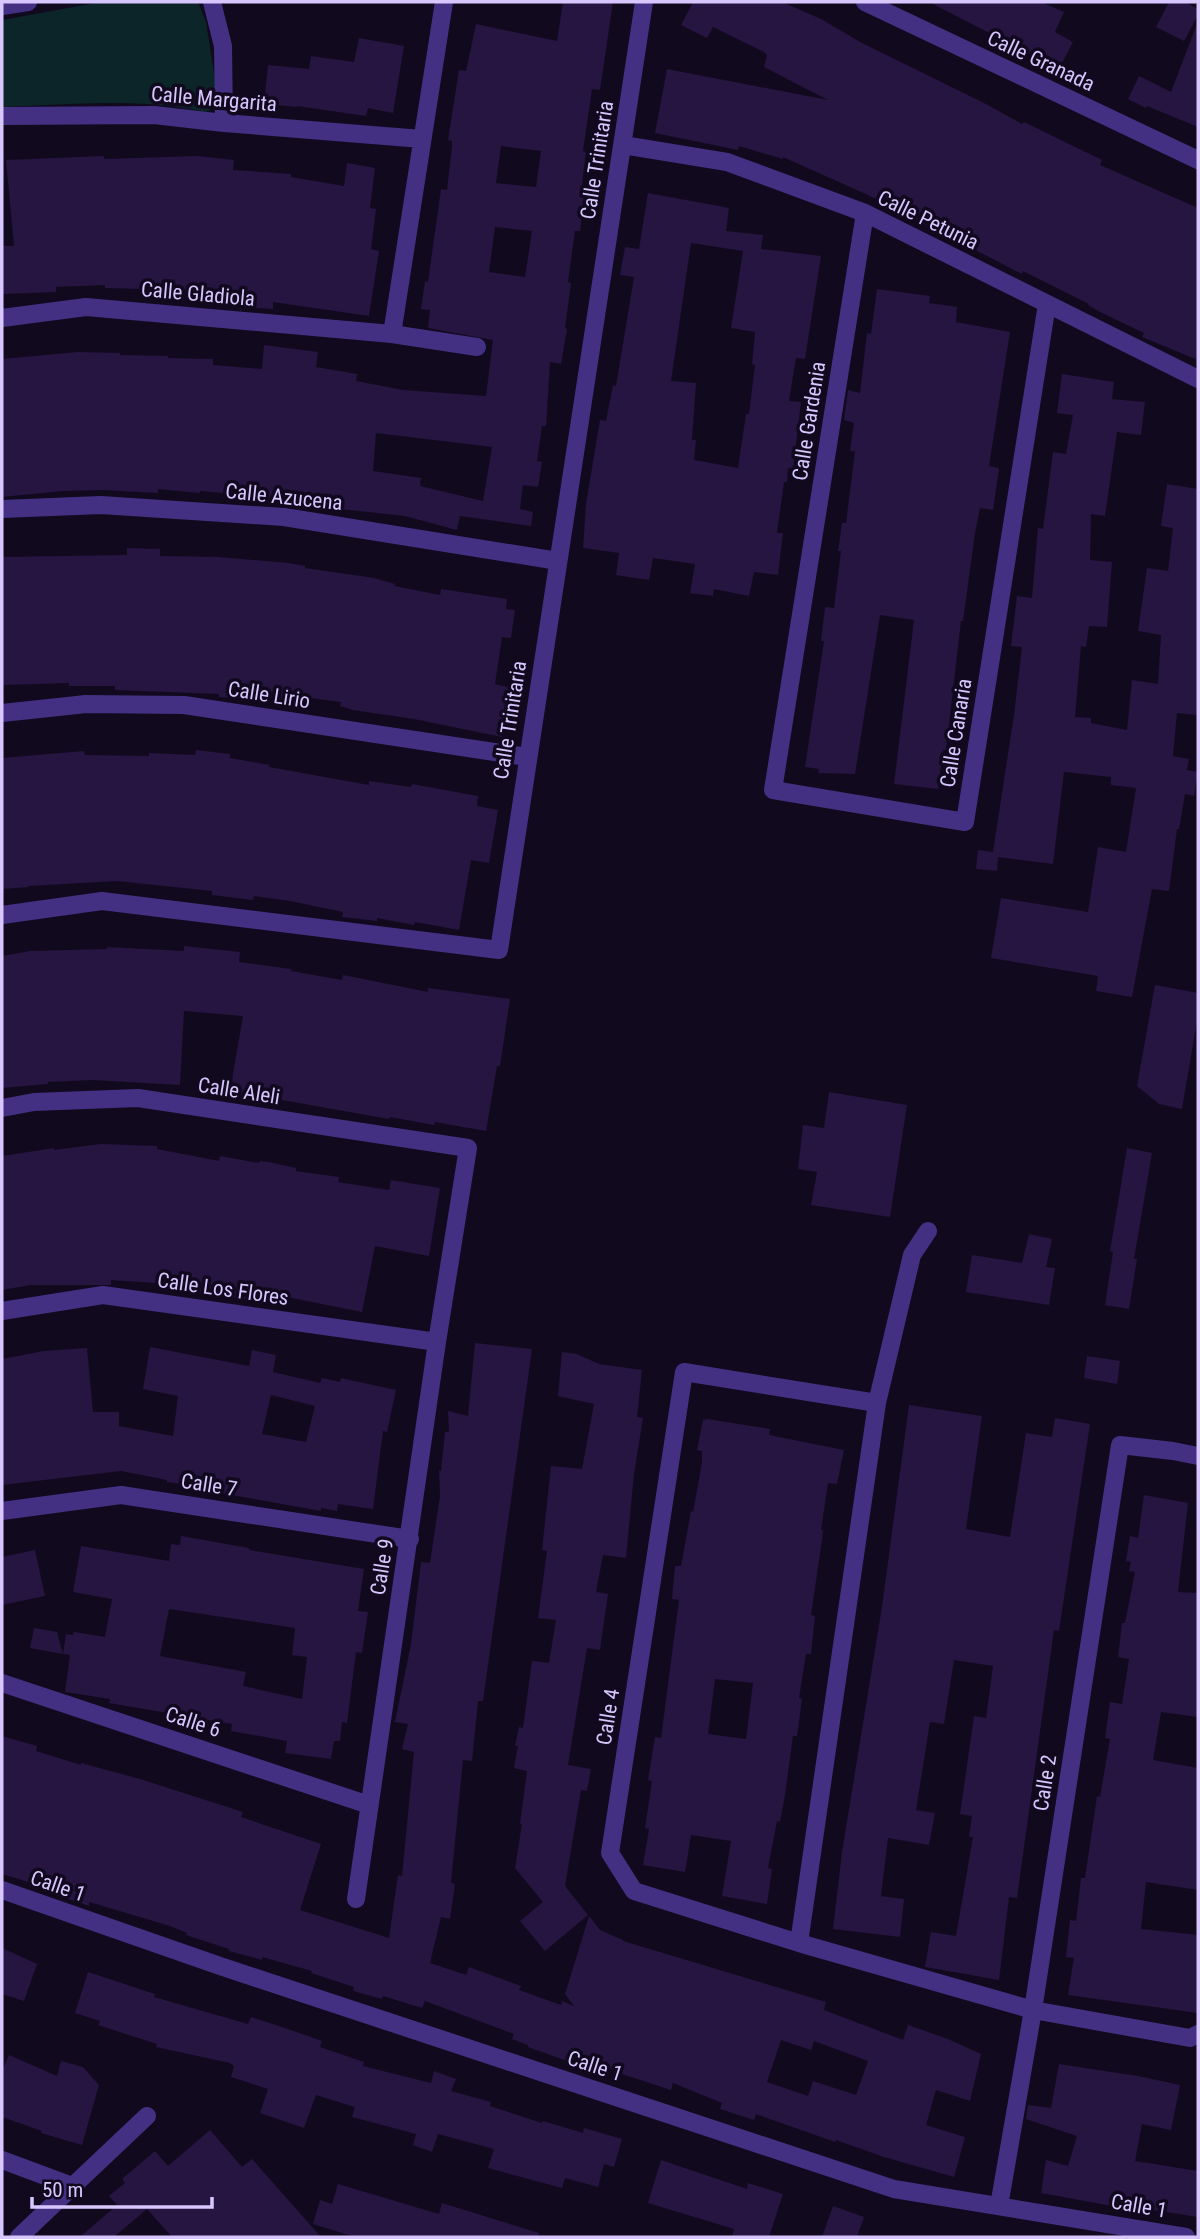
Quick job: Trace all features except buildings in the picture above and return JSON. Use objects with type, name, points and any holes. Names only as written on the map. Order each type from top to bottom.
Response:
[{"type":"street","points":[[2,6],[28,2]]},
{"type":"street","points":[[212,2],[223,46],[224,123]]},
{"type":"street","points":[[391,334],[444,2]]},
{"type":"street","name":"Calle Trinitaria","points":[[2,915],[103,901],[499,950],[644,2]]},
{"type":"street","name":"Calle Granada","points":[[865,2],[1198,160]]},
{"type":"street","name":"Calle Margarita","points":[[2,116],[154,115],[422,139]]},
{"type":"street","name":"Calle Petunia","points":[[623,145],[727,162],[865,213],[1198,379]]},
{"type":"street","name":"Calle Gardenia","points":[[797,635],[865,213]]},
{"type":"street","name":"Calle Canaria","points":[[797,635],[773,790],[965,822],[1047,304]]},
{"type":"street","name":"Calle Gladiola","points":[[2,318],[86,307],[391,334],[477,346]]},
{"type":"street","name":"Calle Azucena","points":[[2,509],[101,505],[284,517],[558,561]]},
{"type":"street","name":"Calle Lirio","points":[[2,713],[86,704],[184,705],[527,757]]},
{"type":"street","name":"Calle Aleli","points":[[2,1108],[34,1102],[138,1098],[468,1148]]},
{"type":"street","name":"Calle 9","points":[[356,1899],[468,1148]]},
{"type":"street","points":[[799,1943],[877,1404],[912,1255],[928,1231]]},
{"type":"street","name":"Calle Los Flores","points":[[2,1311],[103,1295],[437,1342]]},
{"type":"street","name":"Calle 4","points":[[877,1404],[684,1372],[610,1853],[634,1891],[799,1943],[1033,2010],[1190,2038],[1198,2034]]},
{"type":"street","name":"Calle 2","points":[[999,2206],[1033,2010],[1120,1445],[1198,1456]]},
{"type":"street","name":"Calle 7","points":[[2,1511],[121,1495],[410,1539]]},
{"type":"street","name":"Calle 6","points":[[2,1683],[369,1805]]},
{"type":"street","name":"Calle 1","points":[[2,1890],[220,1966],[894,2189],[1186,2237]]},
{"type":"street","points":[[19,2237],[147,2116]]},
{"type":"street","points":[[2,2160],[72,2186]]},
{"type":"green space","points":[[101,2],[198,2],[206,22],[218,99],[210,110],[205,112],[129,103],[2,107],[2,20]]}]
